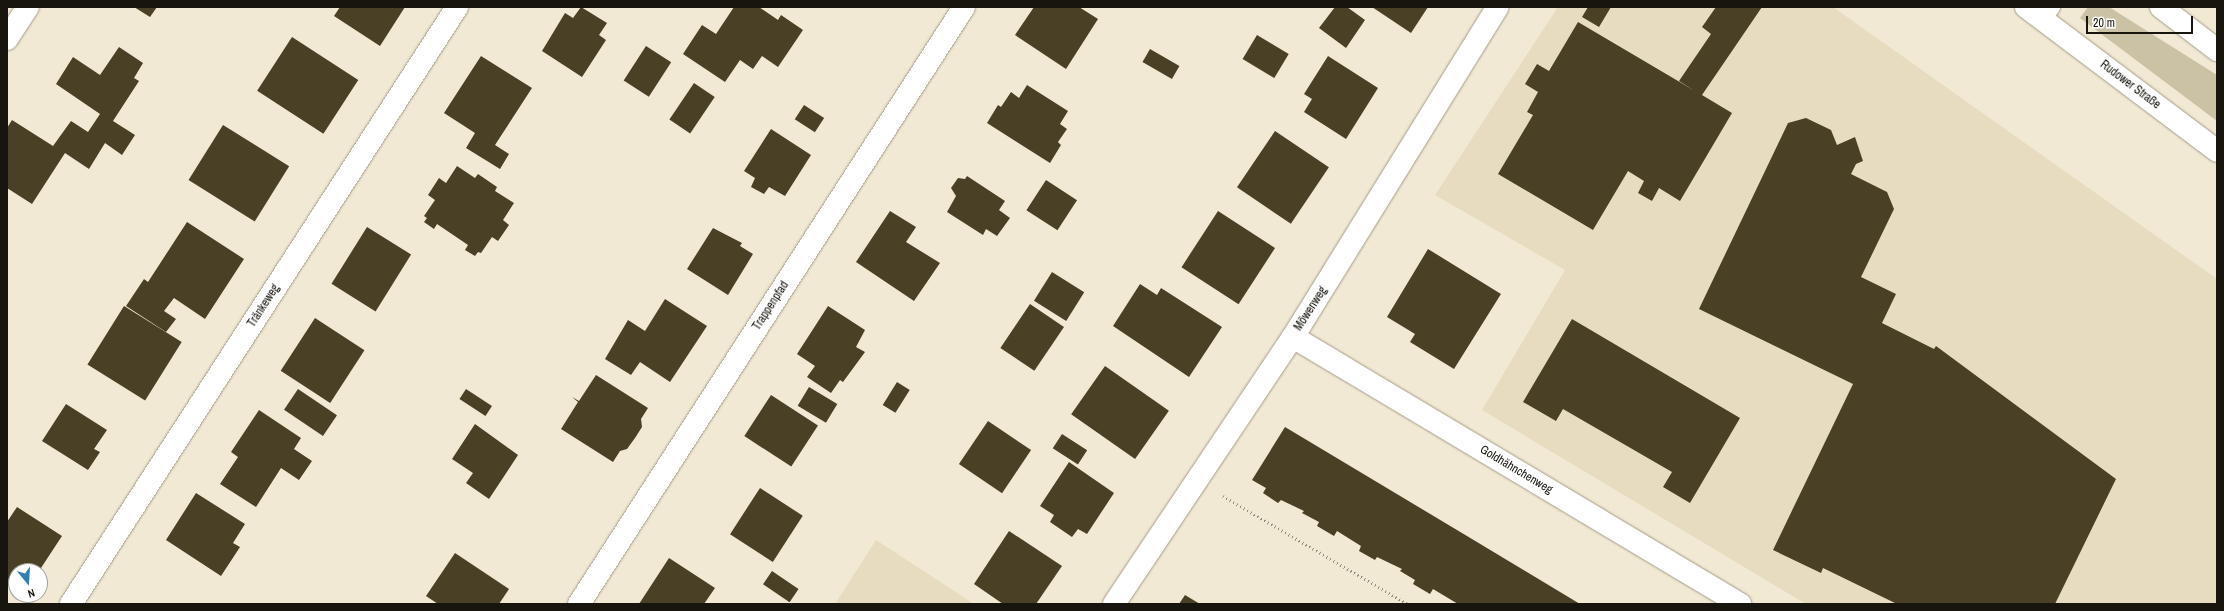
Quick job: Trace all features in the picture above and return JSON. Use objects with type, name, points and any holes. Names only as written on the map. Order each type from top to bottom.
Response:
[{"type":"street","points":[[7,39],[28,7]]},
{"type":"street","name":"Tränkeweg","points":[[70,604],[457,7]]},
{"type":"street","name":"Trappenpfad","points":[[579,604],[964,7]]},
{"type":"street","name":"Möwenweg","points":[[1114,604],[1293,336],[1498,7]]},
{"type":"street","name":"Rudower Straße","points":[[2026,7],[2048,13],[2217,150]]},
{"type":"street","points":[[2161,7],[2217,50]]},
{"type":"street","name":"Goldhähnchenweg","points":[[1293,336],[1740,604]]},
{"type":"path","points":[[1197,480],[1408,604]]},
{"type":"shaded area","points":[[1558,7],[1833,7],[2217,279],[2216,604],[1806,604],[1482,410],[1565,270],[1435,195]]},
{"type":"shaded area","points":[[2088,7],[2109,7],[2217,75],[2217,121],[2080,18]]},
{"type":"shaded area","points":[[876,540],[974,604],[835,604]]},
{"type":"building","points":[[134,7],[157,7],[150,17]]},
{"type":"building","points":[[340,7],[405,7],[380,46],[334,16]]},
{"type":"building","points":[[581,7],[607,23],[599,35],[606,40],[582,77],[542,51],[565,13],[573,18]]},
{"type":"building","points":[[734,7],[759,7],[778,20],[781,15],[803,30],[778,67],[762,56],[753,69],[740,60],[725,82],[683,54],[702,25],[716,34]]},
{"type":"building","points":[[1034,7],[1079,7],[1098,19],[1066,69],[1015,35]]},
{"type":"building","points":[[1335,7],[1347,7],[1365,20],[1346,48],[1319,28]]},
{"type":"building","points":[[1372,7],[1428,7],[1411,33]]},
{"type":"building","points":[[1588,7],[1611,7],[1599,27],[1582,17]]},
{"type":"building","points":[[1716,7],[1762,7],[1702,95],[1732,113],[1680,201],[1659,188],[1652,201],[1638,193],[1644,181],[1628,171],[1593,230],[1498,174],[1533,115],[1527,112],[1538,92],[1525,84],[1537,64],[1549,71],[1578,22],[1695,91],[1679,81],[1711,34],[1702,27]]},
{"type":"building","points":[[1257,35],[1289,54],[1274,78],[1243,59]]},
{"type":"building","points":[[292,37],[358,80],[323,134],[257,91]]},
{"type":"building","points":[[646,46],[671,62],[649,97],[624,80]]},
{"type":"building","points":[[119,47],[143,63],[134,78],[139,81],[113,121],[135,135],[122,155],[105,143],[89,169],[65,153],[32,204],[7,188],[7,128],[12,120],[53,146],[71,121],[88,132],[100,114],[56,84],[73,57],[100,75]]},
{"type":"building","points":[[1150,49],[1179,66],[1172,79],[1142,62]]},
{"type":"building","points":[[481,56],[532,88],[495,145],[509,154],[500,169],[466,148],[475,133],[444,113]]},
{"type":"building","points":[[1328,56],[1378,88],[1346,139],[1304,112],[1312,99],[1304,94]]},
{"type":"building","points":[[694,83],[715,97],[690,133],[669,119]]},
{"type":"building","points":[[1027,85],[1068,111],[1060,124],[1067,129],[1058,142],[1061,145],[1050,163],[987,123],[998,105],[1001,107],[1011,92],[1019,98]]},
{"type":"building","points":[[804,105],[824,118],[815,132],[795,119]]},
{"type":"building","points":[[1806,118],[1831,130],[1837,145],[1855,137],[1863,161],[1856,164],[1851,174],[1887,192],[1894,209],[1861,277],[1896,294],[1882,323],[1934,349],[1936,346],[2116,479],[2055,604],[1897,604],[1823,568],[1821,573],[1773,550],[1853,384],[1699,309],[1788,123]]},
{"type":"building","points":[[223,125],[289,166],[255,221],[189,180]]},
{"type":"building","points":[[771,129],[811,155],[785,196],[769,187],[764,194],[751,187],[755,178],[744,171]]},
{"type":"building","points":[[1275,131],[1329,167],[1291,224],[1237,187]]},
{"type":"building","points":[[457,166],[475,178],[478,174],[497,187],[495,191],[514,203],[503,220],[509,225],[498,241],[492,237],[481,253],[478,252],[475,256],[465,250],[468,245],[437,224],[434,229],[424,222],[427,218],[424,216],[435,200],[428,195],[439,178],[446,183]]},
{"type":"building","points":[[967,176],[1005,201],[999,210],[1010,218],[997,236],[986,229],[983,235],[947,212],[956,196],[951,188],[958,178],[965,179]]},
{"type":"building","points":[[1046,180],[1077,200],[1057,230],[1026,210]]},
{"type":"building","points":[[890,211],[916,227],[906,242],[940,263],[914,301],[856,262]]},
{"type":"building","points":[[1218,211],[1275,248],[1239,304],[1182,267]]},
{"type":"building","points":[[187,222],[244,259],[205,319],[174,298],[164,311],[176,319],[166,332],[126,306],[144,279],[148,282]]},
{"type":"building","points":[[367,227],[411,255],[376,311],[331,284]]},
{"type":"building","points":[[713,228],[742,243],[740,246],[753,254],[728,295],[687,269]]},
{"type":"building","points":[[1428,249],[1501,294],[1454,369],[1410,342],[1415,334],[1387,317]]},
{"type":"building","points":[[1052,272],[1084,292],[1066,321],[1034,301]]},
{"type":"building","points":[[1140,284],[1157,295],[1161,288],[1222,327],[1189,377],[1113,326]]},
{"type":"building","points":[[665,299],[707,326],[670,382],[640,362],[631,375],[605,359],[628,320],[645,331]]},
{"type":"building","points":[[1030,304],[1064,327],[1034,371],[1000,348]]},
{"type":"building","points":[[124,306],[182,342],[145,401],[87,365]]},
{"type":"building","points":[[828,306],[865,330],[856,347],[865,352],[843,382],[840,380],[831,393],[807,377],[815,366],[797,354]]},
{"type":"building","points":[[315,318],[364,350],[330,403],[281,371]]},
{"type":"building","points":[[1572,319],[1740,418],[1690,503],[1663,487],[1672,472],[1563,409],[1556,421],[1523,402]]},
{"type":"building","points":[[1105,366],[1169,411],[1135,459],[1071,414]]},
{"type":"building","points":[[596,375],[648,408],[641,419],[642,427],[635,438],[627,449],[620,451],[613,462],[561,429],[578,402],[572,397],[579,401]]},
{"type":"building","points":[[897,382],[910,390],[895,413],[883,405]]},
{"type":"building","points":[[809,387],[837,404],[826,423],[798,406]]},
{"type":"building","points":[[298,389],[337,415],[323,436],[284,410]]},
{"type":"building","points":[[466,389],[492,406],[485,416],[459,399]]},
{"type":"building","points":[[771,395],[818,425],[791,467],[744,436]]},
{"type":"building","points":[[66,404],[107,430],[94,449],[100,452],[88,470],[42,441]]},
{"type":"building","points":[[259,410],[301,438],[294,449],[312,461],[299,480],[281,468],[256,507],[220,484],[238,457],[231,452]]},
{"type":"building","points":[[988,421],[1031,450],[1002,493],[959,464]]},
{"type":"building","points":[[475,424],[518,455],[489,499],[466,483],[473,473],[452,459]]},
{"type":"building","points":[[1285,427],[1580,604],[1458,604],[1433,589],[1430,594],[1413,584],[1415,580],[1400,571],[1402,569],[1377,557],[1375,560],[1359,551],[1361,546],[1337,531],[1334,536],[1317,526],[1319,522],[1302,513],[1304,511],[1281,500],[1278,503],[1263,493],[1266,488],[1252,480]]},
{"type":"building","points":[[1062,434],[1087,450],[1078,465],[1053,448]]},
{"type":"building","points":[[1069,462],[1114,493],[1087,534],[1078,529],[1072,537],[1050,522],[1054,515],[1040,506]]},
{"type":"building","points":[[760,488],[803,516],[773,562],[730,534]]},
{"type":"building","points":[[196,493],[245,524],[233,543],[240,547],[221,576],[166,540]]},
{"type":"building","points":[[17,507],[62,536],[44,563],[8,563],[8,586],[7,585],[7,522]]},
{"type":"building","points":[[1009,531],[1062,566],[1036,604],[1003,604],[974,584]]},
{"type":"building","points":[[455,553],[509,589],[499,604],[438,604],[426,596]]},
{"type":"building","points":[[669,558],[715,588],[704,604],[639,604]]},
{"type":"building","points":[[772,571],[799,589],[790,602],[763,584]]},
{"type":"building","points":[[1185,595],[1200,604],[1179,604]]}]
